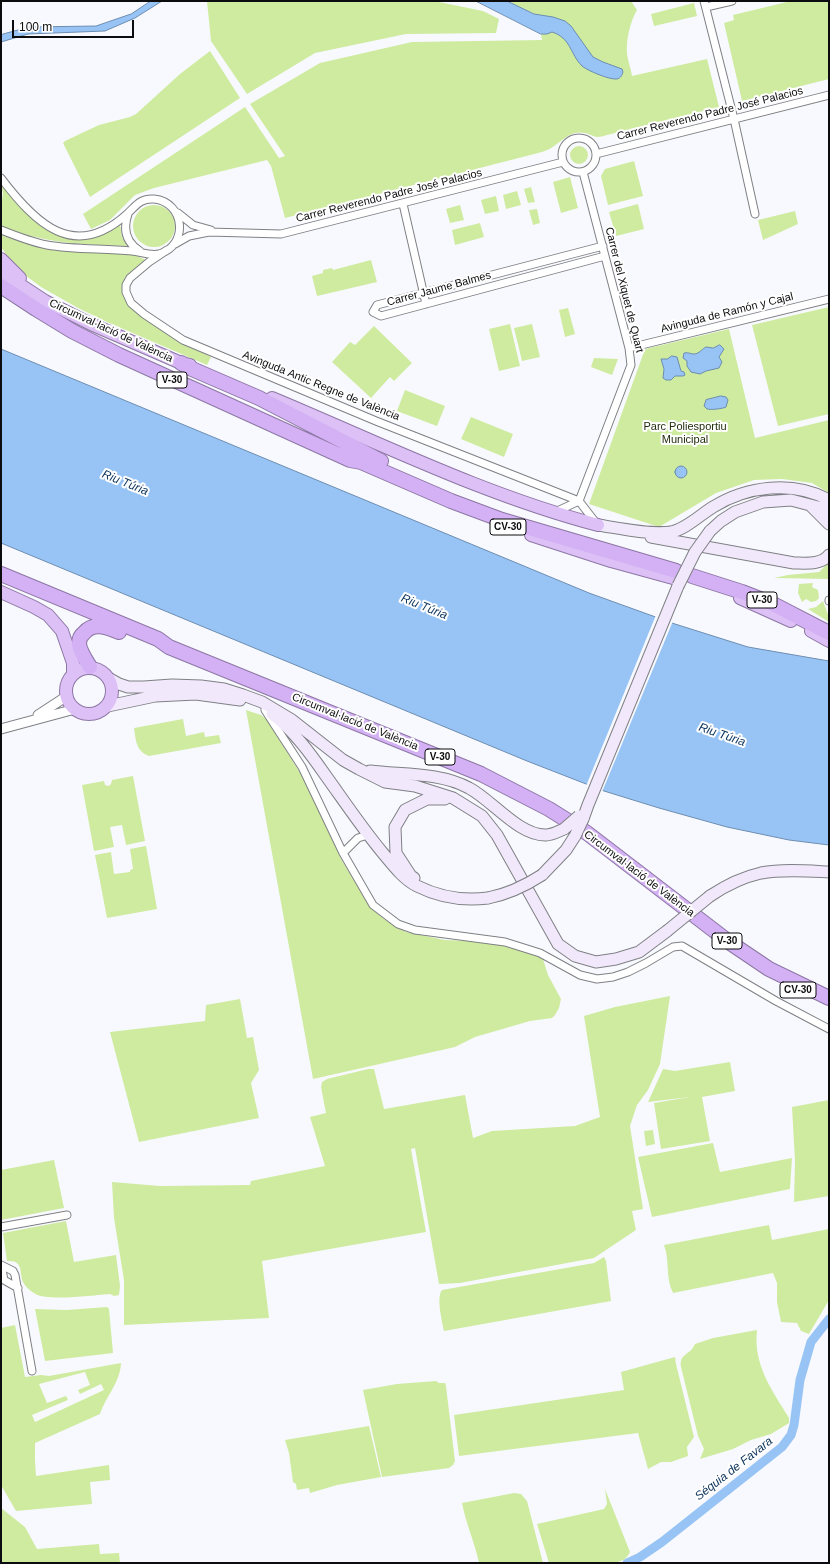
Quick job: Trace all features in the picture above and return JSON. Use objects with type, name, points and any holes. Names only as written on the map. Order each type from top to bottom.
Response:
[{"type":"highway","points":[[1,259],[26,283],[61,308]]},
{"type":"highway","name":"Circumval·lació de València","points":[[1,272],[45,301],[98,328],[181,363],[194,366],[276,400],[490,491],[552,513],[598,525]]},
{"type":"highway","name":"Circumval·lació de València","points":[[1,286],[36,310],[72,331],[119,355],[350,460],[361,462],[502,520],[605,551],[682,579],[742,592],[795,615],[827,638]]},
{"type":"highway","points":[[181,363],[259,398],[370,456],[517,524]]},
{"type":"highway","name":"CV-30","points":[[350,460],[360,466],[428,496],[499,524],[611,561],[682,579]]},
{"type":"highway","name":"Circumval·lació de València","points":[[1,574],[158,639],[168,647],[481,774],[549,809],[587,833],[729,942],[769,969],[829,998]]},
{"type":"highway","points":[[1,592],[34,606],[48,615],[62,631],[73,663],[73,674]]},
{"type":"highway","points":[[90,667],[83,656],[79,645],[80,637],[89,628],[96,626],[106,627],[155,646],[168,647]]},
{"type":"highway","points":[[90,667],[101,670],[110,679],[113,692],[108,706],[95,714],[83,713],[75,709],[68,701],[66,696],[66,686],[73,674],[80,669],[90,667]]},
{"type":"highway","name":"CV-30","points":[[769,969],[808,997],[829,1008]]},
{"type":"main road","points":[[598,525],[659,533],[672,531],[687,524],[729,499],[743,494],[773,488],[790,487],[804,489],[829,500]]},
{"type":"main road","points":[[108,706],[155,696],[196,694],[245,701],[265,710],[286,725],[310,754],[368,835],[397,870],[416,886],[441,895],[472,900],[488,898],[529,884],[542,875],[566,850],[575,836],[581,818],[588,805],[682,579],[695,552],[710,531],[721,521],[735,512],[756,504],[780,500],[791,500],[829,510]]},
{"type":"main road","points":[[811,506],[829,516]]},
{"type":"main road","points":[[811,506],[829,524]]},
{"type":"main road","points":[[617,528],[641,535],[794,563],[815,563],[826,558],[829,554]]},
{"type":"main road","points":[[110,679],[119,684],[128,686],[144,687],[172,685],[217,688],[231,691],[262,702],[292,720],[343,760],[385,782],[415,786],[453,798],[482,816],[497,835],[558,944],[575,956],[596,962],[616,959],[639,952],[726,885],[760,873],[805,871],[829,872]]},
{"type":"main road","points":[[359,769],[433,777],[457,783],[482,796],[527,830],[546,835],[564,829],[581,818]]},
{"type":"main road","points":[[441,895],[411,876],[396,853],[395,827],[405,810],[427,799],[453,798]]},
{"type":"street","points":[[732,1],[705,4],[734,119],[755,214]]},
{"type":"street","name":"Carrer Reverendo Padre José Palacios","points":[[596,154],[829,95]]},
{"type":"street","points":[[575,138],[586,140],[591,143],[596,154],[594,163],[588,170],[583,172],[574,172],[569,170],[563,162],[562,151],[569,141],[575,138]]},
{"type":"street","name":"Carrer Reverendo Padre José Palacios","points":[[173,245],[189,236],[209,232],[281,234],[563,162]]},
{"type":"street","name":"Carrer del Xiquet de Quart","points":[[579,501],[631,365],[629,348],[583,172]]},
{"type":"street","points":[[1,178],[10,190],[42,222],[60,233],[74,236],[94,234],[106,230],[128,214]]},
{"type":"street","points":[[1,230],[46,245],[66,248],[159,254],[173,245],[178,237],[180,228],[179,218],[175,210],[168,203],[160,199],[150,198],[133,206],[125,222],[125,232],[128,240],[134,248],[142,252]]},
{"type":"street","points":[[403,204],[422,293],[426,304]]},
{"type":"street","name":"Carrer Reverendo Padre José Palacios","points":[[175,210],[193,225],[217,232]]},
{"type":"street","name":"Carrer Jaume Balmes","points":[[602,246],[377,305],[373,312],[381,316],[605,256]]},
{"type":"street","name":"Avinguda Antic Regne de València","points":[[167,250],[149,262],[130,278],[126,285],[126,292],[131,303],[144,314],[183,340],[376,421],[579,501]]},
{"type":"street","name":"Avinguda de Ramón y Cajal","points":[[629,348],[829,299]]},
{"type":"street","points":[[552,513],[579,501],[598,525]]},
{"type":"street","points":[[22,724],[46,711],[66,696]]},
{"type":"street","points":[[1,729],[75,709]]},
{"type":"street","points":[[265,710],[302,767],[343,853],[373,905],[398,924],[415,930],[505,942],[540,953],[580,975],[597,979],[613,977],[628,972],[673,947],[682,946],[829,1029]]},
{"type":"street","points":[[343,853],[358,838],[368,835]]},
{"type":"street","points":[[1,1227],[67,1215]]},
{"type":"street","points":[[18,1288],[32,1371]]},
{"type":"green space","points":[[207,1],[434,1],[483,11],[499,19],[496,33],[406,34],[315,53],[247,94],[211,41]]},
{"type":"green space","points":[[507,1],[631,1],[637,10],[630,26],[627,43],[627,54],[632,76],[707,59],[719,107],[601,137],[584,133],[575,133],[542,152],[285,218],[271,166],[267,160],[154,188],[135,195],[110,220],[91,229],[83,214],[245,107],[279,158],[285,156],[250,104],[320,63],[412,42],[542,40],[541,34],[543,16],[534,14]]},
{"type":"green space","points":[[791,1],[829,1],[829,79],[742,101],[724,23],[734,20],[733,15]]},
{"type":"green space","points":[[694,3],[697,16],[654,26],[651,14]]},
{"type":"green space","points":[[210,51],[240,98],[90,197],[63,143],[99,125],[136,114],[180,74]]},
{"type":"green space","points":[[579,146],[585,149],[588,155],[585,161],[579,164],[573,161],[570,155],[573,149]]},
{"type":"green space","points":[[634,161],[643,196],[608,205],[601,176],[605,169]]},
{"type":"green space","points":[[570,177],[578,208],[561,213],[553,182]]},
{"type":"green space","points":[[1,183],[26,211],[53,233],[68,238],[84,240],[101,235],[120,224],[122,237],[127,246],[94,245],[48,240],[1,227],[1,206],[3,194]]},
{"type":"green space","points":[[531,187],[535,202],[528,203],[524,189]]},
{"type":"green space","points":[[517,191],[521,205],[506,209],[503,195]]},
{"type":"green space","points":[[496,196],[499,211],[485,214],[481,200]]},
{"type":"green space","points":[[638,204],[644,229],[616,236],[609,212]]},
{"type":"green space","points":[[154,205],[169,211],[175,226],[169,241],[154,247],[139,241],[133,226],[139,211]]},
{"type":"green space","points":[[460,205],[464,220],[450,223],[446,209]]},
{"type":"green space","points":[[537,209],[540,223],[533,225],[529,210]]},
{"type":"green space","points":[[795,211],[798,224],[763,240],[758,220]]},
{"type":"green space","points":[[480,223],[484,237],[455,245],[452,230]]},
{"type":"green space","points":[[1,235],[26,243],[133,254],[146,260],[125,277],[122,289],[126,301],[133,308],[175,338],[211,357],[207,365],[107,322],[78,308],[41,287],[13,264],[1,247]]},
{"type":"green space","points":[[371,260],[377,282],[317,296],[312,276],[323,273],[323,270],[332,268],[333,270]]},
{"type":"green space","points":[[829,307],[829,414],[778,426],[752,325]]},
{"type":"green space","points":[[568,308],[575,334],[565,337],[559,310]]},
{"type":"green space","points":[[510,324],[520,366],[499,371],[489,329]]},
{"type":"green space","points":[[532,324],[540,357],[522,361],[514,328]]},
{"type":"green space","points":[[374,326],[412,363],[394,381],[390,377],[371,398],[332,362],[350,342],[355,345]]},
{"type":"green space","name":"Parc Poliesportiu Municipal","points":[[729,329],[755,438],[829,420],[829,493],[812,483],[782,479],[754,480],[716,493],[659,527],[589,504],[645,349]]},
{"type":"green space","points":[[594,358],[618,359],[612,375],[591,367]]},
{"type":"green space","points":[[405,390],[445,406],[437,426],[397,411]]},
{"type":"green space","points":[[471,417],[513,434],[504,457],[461,439]]},
{"type":"green space","points":[[829,562],[828,579],[774,578],[819,572]]},
{"type":"green space","points":[[813,583],[812,587],[818,590],[819,598],[816,601],[811,602],[806,599],[802,602],[798,593],[799,584]]},
{"type":"green space","points":[[823,601],[828,614],[829,622],[808,609],[816,607]]},
{"type":"green space","points":[[246,710],[261,715],[266,719],[299,771],[301,769],[341,859],[370,907],[384,919],[406,932],[445,940],[471,941],[500,945],[525,951],[543,959],[548,975],[561,999],[559,1008],[555,1015],[552,1018],[530,1021],[475,1037],[455,1047],[313,1079]]},
{"type":"green space","points":[[183,719],[186,736],[204,732],[205,737],[219,735],[221,743],[149,756],[141,751],[137,745],[134,728]]},
{"type":"green space","points":[[133,776],[145,841],[126,845],[122,825],[110,827],[114,847],[94,851],[82,785],[104,781],[105,785],[109,786],[112,780]]},
{"type":"green space","points":[[146,846],[157,909],[107,918],[95,855],[111,852],[114,874],[130,872],[130,870],[133,869],[130,849]]},
{"type":"green space","points":[[670,996],[660,1064],[648,1090],[637,1105],[630,1126],[643,1209],[632,1211],[636,1230],[594,1258],[460,1283],[439,1284],[415,1148],[411,1149],[426,1232],[262,1261],[269,1318],[124,1325],[124,1280],[114,1218],[112,1182],[160,1186],[250,1185],[251,1181],[325,1166],[310,1117],[326,1113],[321,1087],[322,1082],[327,1079],[368,1069],[374,1069],[384,1109],[465,1095],[473,1138],[492,1131],[575,1126],[600,1117],[584,1016],[615,1007]]},
{"type":"green space","points":[[240,999],[247,1038],[253,1037],[259,1070],[251,1083],[259,1118],[139,1142],[110,1032],[205,1021],[206,1005]]},
{"type":"green space","points":[[730,1062],[735,1091],[702,1097],[710,1141],[661,1149],[654,1103],[690,1097],[648,1102],[663,1069],[675,1071]]},
{"type":"green space","points":[[829,1100],[829,1196],[794,1202],[795,1161],[792,1107]]},
{"type":"green space","points":[[653,1130],[655,1144],[646,1146],[644,1131]]},
{"type":"green space","points":[[713,1143],[720,1172],[792,1158],[790,1189],[652,1217],[638,1157]]},
{"type":"green space","points":[[54,1160],[64,1208],[1,1220],[1,1170]]},
{"type":"green space","points":[[66,1221],[74,1262],[116,1255],[120,1286],[119,1295],[114,1296],[110,1294],[59,1298],[40,1296],[26,1287],[22,1278],[20,1267],[16,1262],[7,1261],[3,1233]]},
{"type":"green space","points":[[769,1225],[772,1240],[829,1229],[829,1300],[809,1334],[801,1331],[797,1323],[781,1322],[777,1302],[777,1283],[773,1273],[673,1293],[669,1281],[667,1257],[664,1245]]},
{"type":"green space","points":[[604,1257],[606,1261],[611,1301],[444,1331],[439,1303],[440,1293],[442,1290],[594,1263]]},
{"type":"green space","points":[[107,1307],[109,1309],[113,1353],[45,1361],[35,1309],[67,1310]]},
{"type":"green space","points":[[15,1325],[25,1377],[41,1375],[49,1376],[121,1363],[118,1377],[100,1414],[35,1443],[36,1476],[109,1465],[110,1480],[90,1482],[92,1504],[16,1511],[1,1485],[1,1328]],"holes":[[[85,1372],[90,1385],[78,1390],[80,1394],[101,1384],[104,1390],[35,1422],[32,1415],[68,1400],[66,1396],[47,1403],[39,1384]]]},
{"type":"green space","points":[[757,1330],[758,1355],[761,1366],[770,1387],[789,1418],[789,1423],[771,1434],[751,1440],[733,1449],[700,1459],[704,1449],[698,1436],[681,1367],[682,1359],[695,1344],[713,1338]]},
{"type":"green space","points":[[675,1357],[694,1437],[687,1447],[688,1456],[671,1462],[661,1462],[648,1469],[638,1433],[459,1456],[454,1415],[624,1390],[621,1372]]},
{"type":"green space","points":[[436,1381],[439,1383],[445,1383],[446,1386],[455,1461],[453,1465],[449,1468],[382,1477],[363,1390],[397,1384]]},
{"type":"green space","points":[[369,1426],[381,1477],[337,1485],[310,1493],[309,1488],[297,1490],[296,1484],[293,1482],[289,1453],[285,1440]]},
{"type":"green space","points":[[605,1489],[630,1552],[627,1557],[622,1561],[614,1563],[549,1563],[537,1524],[604,1509],[607,1504]]},
{"type":"green space","points":[[514,1493],[521,1494],[527,1501],[543,1563],[479,1563],[462,1503]]},
{"type":"green space","points":[[1,1508],[25,1527],[37,1549],[99,1544],[100,1554],[119,1553],[120,1563],[1,1563]]},
{"type":"water","points":[[151,1],[162,1],[135,18],[105,31],[28,34],[1,42],[1,35],[29,27],[96,26],[131,14]]},
{"type":"water","points":[[476,1],[507,1],[534,14],[553,17],[565,21],[571,26],[593,57],[622,69],[622,75],[618,79],[614,79],[604,77],[589,70],[582,66],[563,38],[552,32],[541,34]]},
{"type":"water","points":[[720,345],[724,349],[719,357],[722,362],[719,368],[700,374],[691,372],[687,366],[687,361],[683,358],[684,353],[696,354],[706,347],[713,348]]},
{"type":"water","name":"Riu Túria","points":[[1,349],[589,593],[675,624],[748,647],[829,661],[829,845],[789,840],[727,827],[604,791],[527,761],[1,543]]},
{"type":"water","points":[[672,356],[677,357],[681,371],[684,372],[685,375],[675,376],[671,380],[666,380],[663,378],[664,369],[661,359],[667,359]]},
{"type":"water","points":[[721,396],[726,397],[728,400],[726,407],[719,409],[707,409],[704,406],[706,400]]},
{"type":"water","points":[[681,466],[685,468],[687,472],[685,476],[681,478],[677,476],[675,472],[677,468]]},
{"type":"pier","points":[[656,615],[673,621],[602,792],[586,786]]},
{"type":"waterway","name":"Séquia de Favara","points":[[627,1563],[640,1557],[662,1542],[782,1447],[791,1435],[794,1425],[800,1380],[811,1342],[829,1319]]}]
